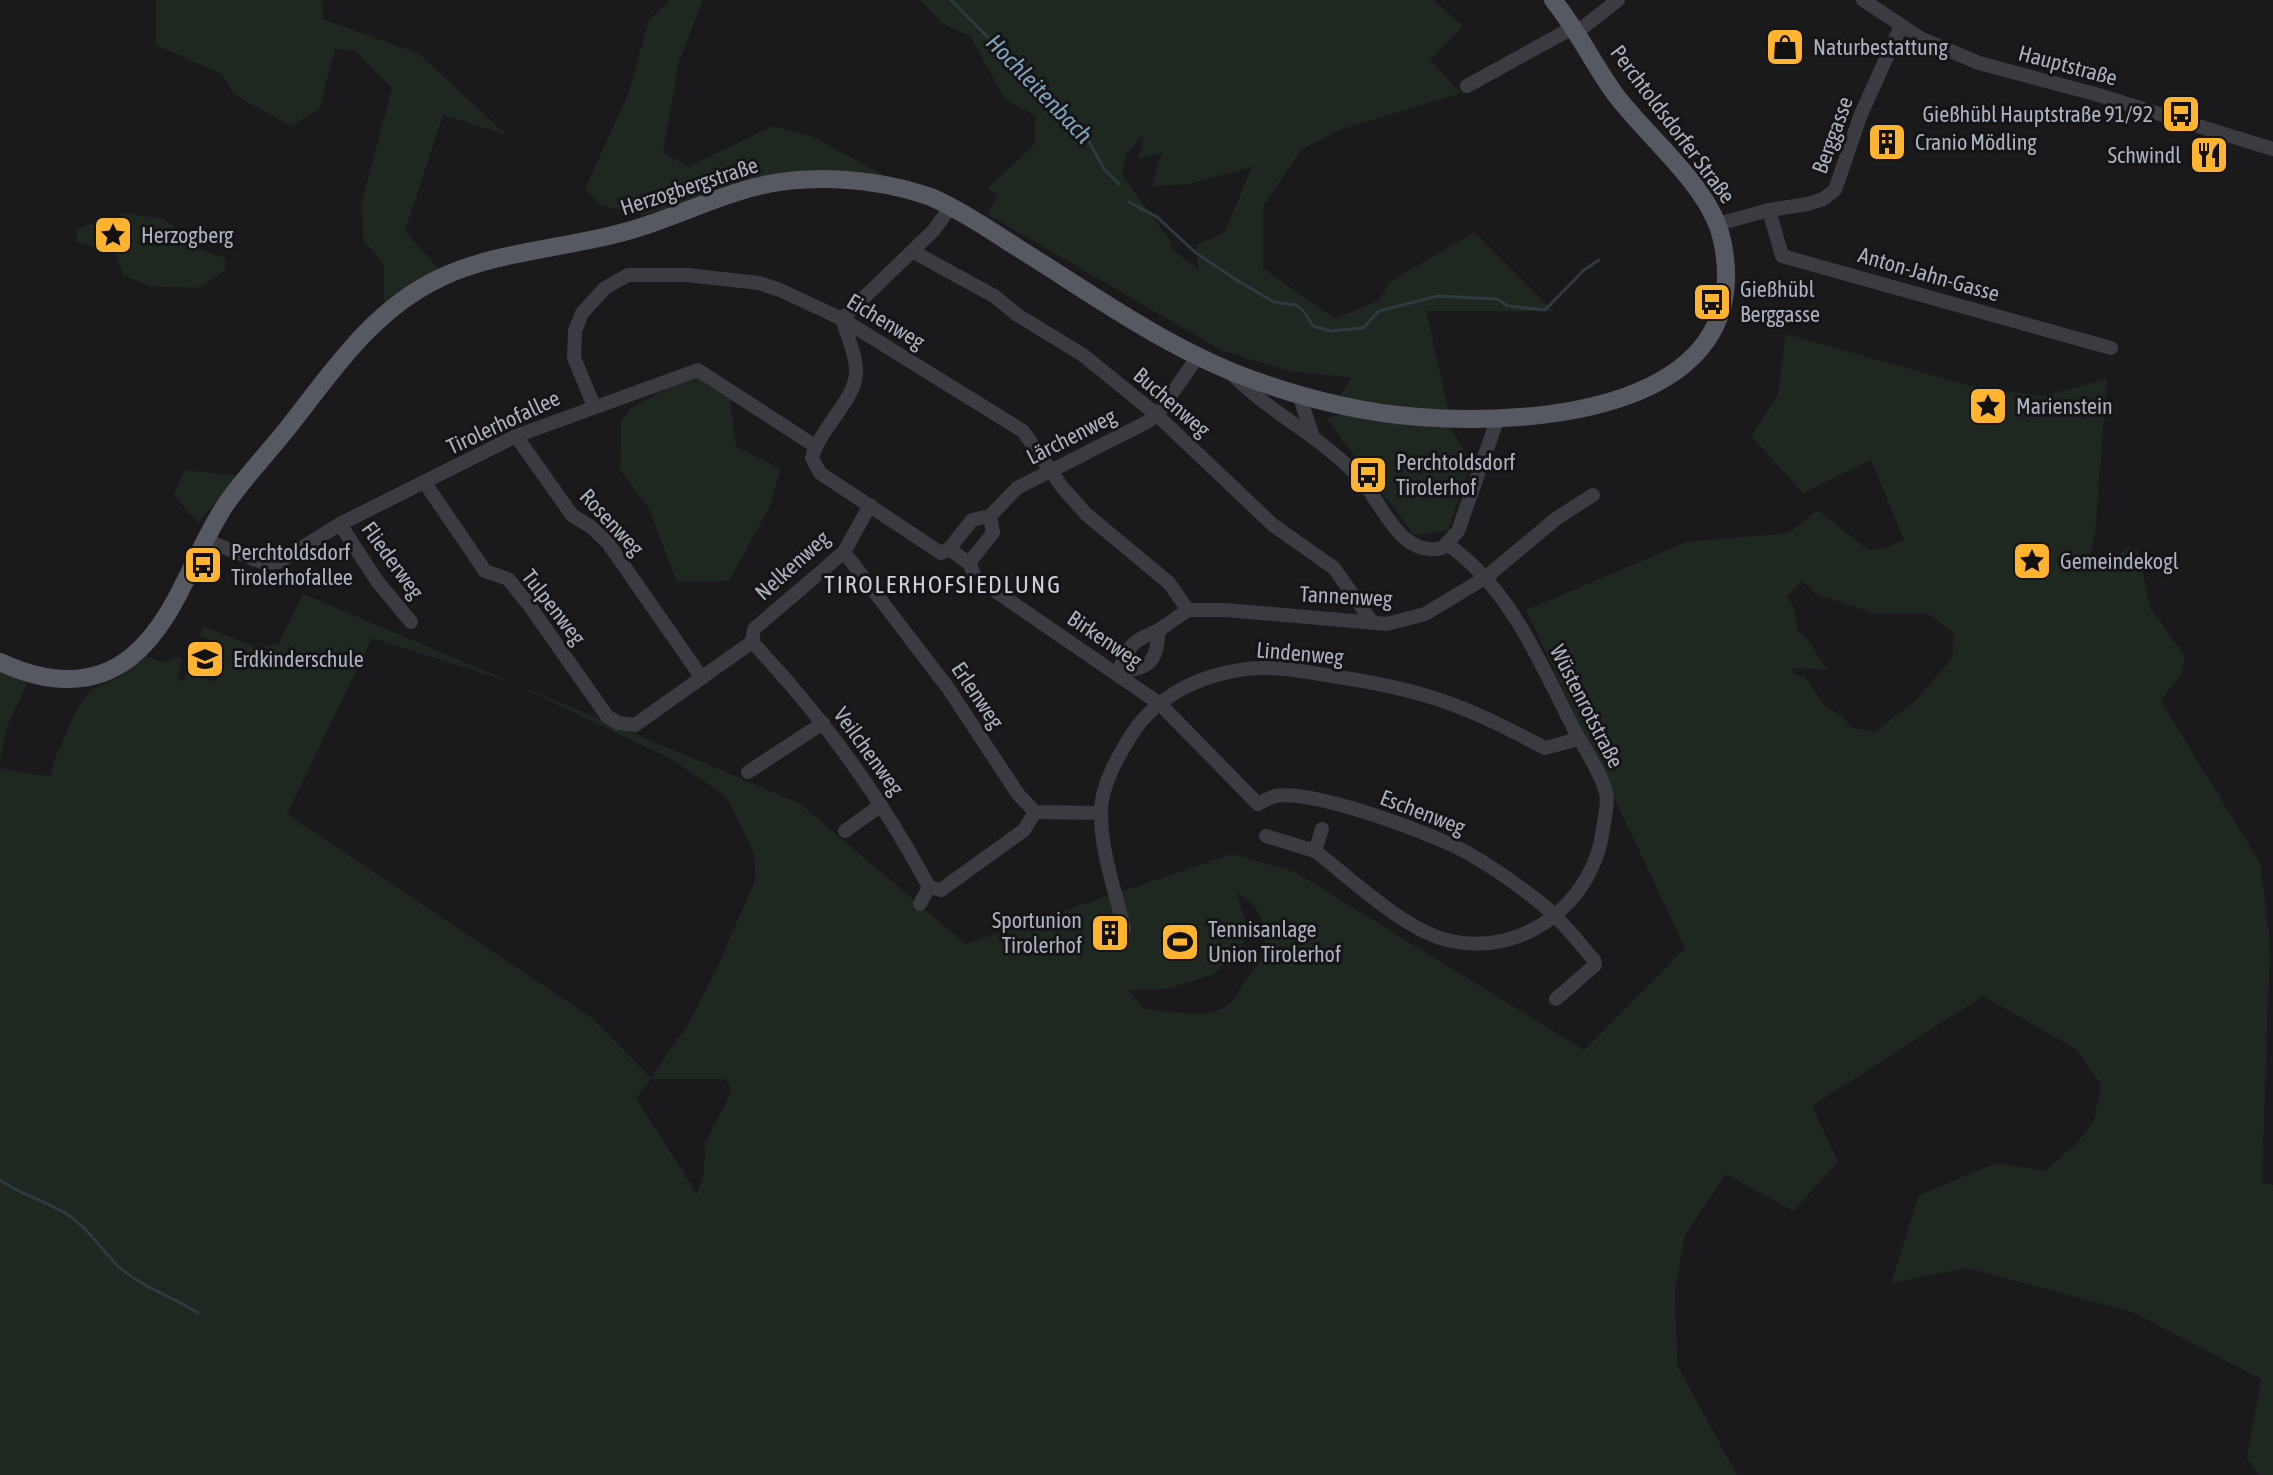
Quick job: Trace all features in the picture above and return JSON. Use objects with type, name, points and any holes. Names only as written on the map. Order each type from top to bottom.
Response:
[{"type":"main road","name":"Perchtoldsdorfer Straße","points":[[1553,0],[1618,97],[1697,190],[1718,224],[1726,274],[1719,321],[1693,360],[1675,374],[1633,396]]},
{"type":"main road","name":"Herzogbergstraße","points":[[0,662],[37,677],[84,679],[117,667],[140,649],[163,620],[226,504],[359,337],[389,309],[440,277],[491,261],[620,234],[742,190],[773,183],[802,180],[881,184],[922,194],[951,206],[1198,356],[1299,395],[1346,407],[1419,418],[1498,418],[1565,410],[1633,396]]},
{"type":"street","points":[[1467,86],[1575,30],[1618,0]]},
{"type":"street","name":"Hauptstraße","points":[[1863,0],[1901,26],[1951,53],[2273,149]]},
{"type":"street","name":"Berggasse","points":[[1718,224],[1769,210],[1808,204],[1823,199],[1835,190],[1861,114],[1901,26]]},
{"type":"street","points":[[815,446],[854,385],[857,372],[842,319],[934,230],[951,206]]},
{"type":"street","name":"Anton-Jahn-Gasse","points":[[1769,210],[1782,256],[2111,348]]},
{"type":"street","name":"Buchenweg","points":[[912,251],[994,296],[1019,316],[1083,355],[1157,415],[1273,525],[1334,568],[1372,622]]},
{"type":"street","name":"Eichenweg","points":[[594,406],[574,358],[575,331],[582,313],[605,288],[628,275],[687,275],[759,283],[842,319],[1023,431],[1062,487],[1086,514],[1169,583],[1188,610]]},
{"type":"street","name":"Lärchenweg","points":[[949,549],[972,520],[990,516],[1017,488],[1157,415],[1198,356]]},
{"type":"street","name":"Tirolerhofallee","points":[[205,540],[272,564],[279,562],[340,524],[516,436],[698,370],[815,446]]},
{"type":"street","points":[[1228,370],[1259,399],[1312,434],[1362,481],[1412,545],[1432,550],[1448,545],[1458,531],[1498,418]]},
{"type":"street","points":[[1299,395],[1312,434]]},
{"type":"street","name":"Rosenweg","points":[[516,436],[572,515],[608,543],[702,678]]},
{"type":"street","name":"Birkenweg","points":[[815,446],[812,458],[820,473],[941,553],[949,549],[969,563],[975,577],[1160,704],[1258,804]]},
{"type":"street","name":"Tulpenweg","points":[[425,483],[485,571],[508,579],[607,716],[618,723]]},
{"type":"street","name":"Tannenweg","points":[[1188,610],[1226,610],[1387,624],[1425,614],[1485,578],[1557,518],[1593,495]]},
{"type":"street","name":"Nelkenweg","points":[[618,723],[640,723],[752,642],[754,629],[844,552],[870,505]]},
{"type":"street","name":"Lärchenweg","points":[[969,563],[993,533],[990,516]]},
{"type":"street","name":"Fliederweg","points":[[340,524],[377,581],[411,622]]},
{"type":"street","name":"Wüstenrotstraße","points":[[1266,836],[1315,851],[1403,919],[1423,931],[1451,941],[1506,939],[1538,927],[1556,917],[1581,888],[1600,849],[1607,794],[1523,629],[1485,578],[1448,545]]},
{"type":"street","name":"Erlenweg","points":[[844,552],[948,688],[1018,794],[1035,812]]},
{"type":"street","points":[[1117,672],[1125,655],[1141,637],[1159,630],[1188,610]]},
{"type":"street","points":[[1117,672],[1143,669],[1157,654],[1159,630]]},
{"type":"street","name":"Veilchenweg","points":[[752,642],[823,723],[900,832],[935,889]]},
{"type":"street","name":"Lindenweg","points":[[1124,929],[1104,849],[1100,813],[1111,768],[1137,725],[1180,688],[1215,675],[1261,668],[1285,670],[1364,681],[1440,700],[1503,726],[1545,748],[1579,739]]},
{"type":"street","points":[[748,772],[823,723]]},
{"type":"street","name":"Eschenweg","points":[[1258,804],[1273,796],[1328,803],[1432,835],[1469,854],[1556,917],[1594,960],[1595,965],[1556,999]]},
{"type":"street","points":[[845,831],[881,805]]},
{"type":"street","points":[[920,904],[935,889],[1024,830],[1035,812],[1100,813]]},
{"type":"street","points":[[1315,851],[1322,829]]},
{"type":"shaded area","points":[[156,0],[323,0],[322,19],[418,53],[508,136],[443,115],[405,231],[440,270],[384,302],[384,265],[364,241],[361,205],[392,88],[355,50],[335,49],[319,109],[291,126],[235,95],[221,74],[156,45]]},
{"type":"shaded area","points":[[670,0],[703,0],[679,61],[663,152],[688,167],[773,126],[813,137],[887,177],[799,171],[643,215],[600,205],[585,189],[629,92],[649,20]]},
{"type":"shaded area","points":[[920,0],[1433,0],[1463,26],[1430,60],[1461,93],[1339,130],[1301,150],[1263,206],[1263,268],[1335,319],[1379,300],[1390,282],[1474,232],[1553,311],[1426,311],[1449,413],[1339,397],[1352,378],[1289,371],[1221,350],[987,214],[998,196],[988,188],[1034,145],[1036,116],[1005,99],[970,36],[943,24]],"holes":[[[1144,134],[1139,159],[1162,152],[1152,186],[1188,184],[1252,167],[1224,233],[1196,245],[1198,269],[1170,248],[1172,243],[1122,175],[1125,155]]]},
{"type":"shaded area","points":[[123,213],[164,219],[201,249],[225,258],[226,269],[200,288],[150,286],[123,275],[116,254],[77,242],[77,229]]},
{"type":"shaded area","points":[[1786,334],[1970,386],[2042,396],[2107,379],[2095,532],[2090,557],[2101,573],[2128,546],[2138,551],[2150,608],[2185,656],[2182,672],[2161,701],[2260,863],[2270,941],[2262,1183],[2273,1185],[2273,1475],[2259,1475],[2247,1459],[2261,1379],[2132,1312],[1967,1268],[1891,1283],[1919,1195],[1996,1163],[2045,1171],[2077,1143],[2094,1120],[2101,1085],[2076,1049],[1983,996],[1812,1106],[1838,1162],[1793,1211],[1726,1174],[1685,1235],[1675,1288],[1677,1365],[1737,1475],[0,1475],[0,768],[50,777],[55,758],[78,707],[91,690],[122,676],[145,656],[163,662],[178,657],[182,660],[177,679],[183,682],[187,673],[216,682],[224,656],[222,644],[199,636],[203,626],[259,648],[279,643],[303,594],[799,803],[966,944],[1232,854],[1295,872],[1584,1050],[1685,948],[1526,610],[1686,542],[1789,533],[1818,510],[1868,550],[1885,548],[1904,540],[1871,460],[1803,493],[1751,436],[1778,395]],"holes":[[[1802,581],[1816,594],[1876,614],[1928,614],[1954,633],[1952,658],[1916,700],[1875,732],[1852,728],[1842,716],[1826,707],[1804,676],[1794,674],[1792,668],[1827,670],[1809,641],[1797,631],[1794,608],[1787,596]],[[372,638],[510,682],[669,758],[726,796],[754,853],[756,878],[690,1021],[651,1078],[592,1018],[287,814]],[[1237,893],[1258,912],[1265,930],[1265,940],[1258,963],[1233,1001],[1223,1008],[1194,1014],[1144,1009],[1128,990],[1167,989],[1214,974],[1249,936]],[[651,1079],[726,1079],[732,1091],[705,1144],[704,1173],[697,1194],[636,1098]]]},
{"type":"shaded area","points":[[701,376],[730,397],[736,447],[781,469],[769,508],[729,581],[677,582],[649,509],[620,469],[621,422],[631,408],[681,381]]},
{"type":"shaded area","points":[[1343,414],[1449,427],[1471,460],[1448,531],[1414,535],[1326,418]]},
{"type":"shaded area","points":[[185,470],[238,476],[198,523],[174,495]]},
{"type":"shaded area","points":[[0,670],[27,683],[5,731],[0,764]]},
{"type":"waterway","name":"Hochleitenbach","points":[[951,0],[1019,69],[1041,85],[1062,112],[1081,127],[1104,169],[1119,184]]},
{"type":"waterway","name":"Hochleitenbach","points":[[1129,202],[1157,217],[1196,253],[1238,281],[1274,302],[1296,305],[1313,326],[1331,331],[1363,328],[1379,311],[1438,296],[1497,299],[1508,306],[1545,310],[1584,270],[1599,260]]},
{"type":"waterway","points":[[0,1180],[71,1217],[127,1273],[198,1313]]},
{"type":"place","name":"Naturbestattung","points":[[1785,47]]},
{"type":"place","name":"Gießhübl Hauptstraße 91/92","points":[[2181,114]]},
{"type":"place","name":"Cranio Mödling","points":[[1887,142]]},
{"type":"place","name":"Schwindl","points":[[2209,155]]},
{"type":"place","name":"Herzogberg","points":[[113,235]]},
{"type":"place","name":"Gießhübl Berggasse","points":[[1712,302]]},
{"type":"place","name":"Marienstein","points":[[1988,406]]},
{"type":"place","name":"Perchtoldsdorf Tirolerhof","points":[[1368,475]]},
{"type":"place","name":"Gemeindekogl","points":[[2032,561]]},
{"type":"place","name":"Perchtoldsdorf Tirolerhofallee","points":[[203,565]]},
{"type":"place","name":"Erdkinderschule","points":[[205,659]]},
{"type":"place","name":"Sportunion Tirolerhof","points":[[1110,933]]},
{"type":"place","name":"Tennisanlage Union Tirolerhof","points":[[1180,942]]},
{"type":"district","name":"TIROLERHOFSIEDLUNG","points":[[943,585]]}]
